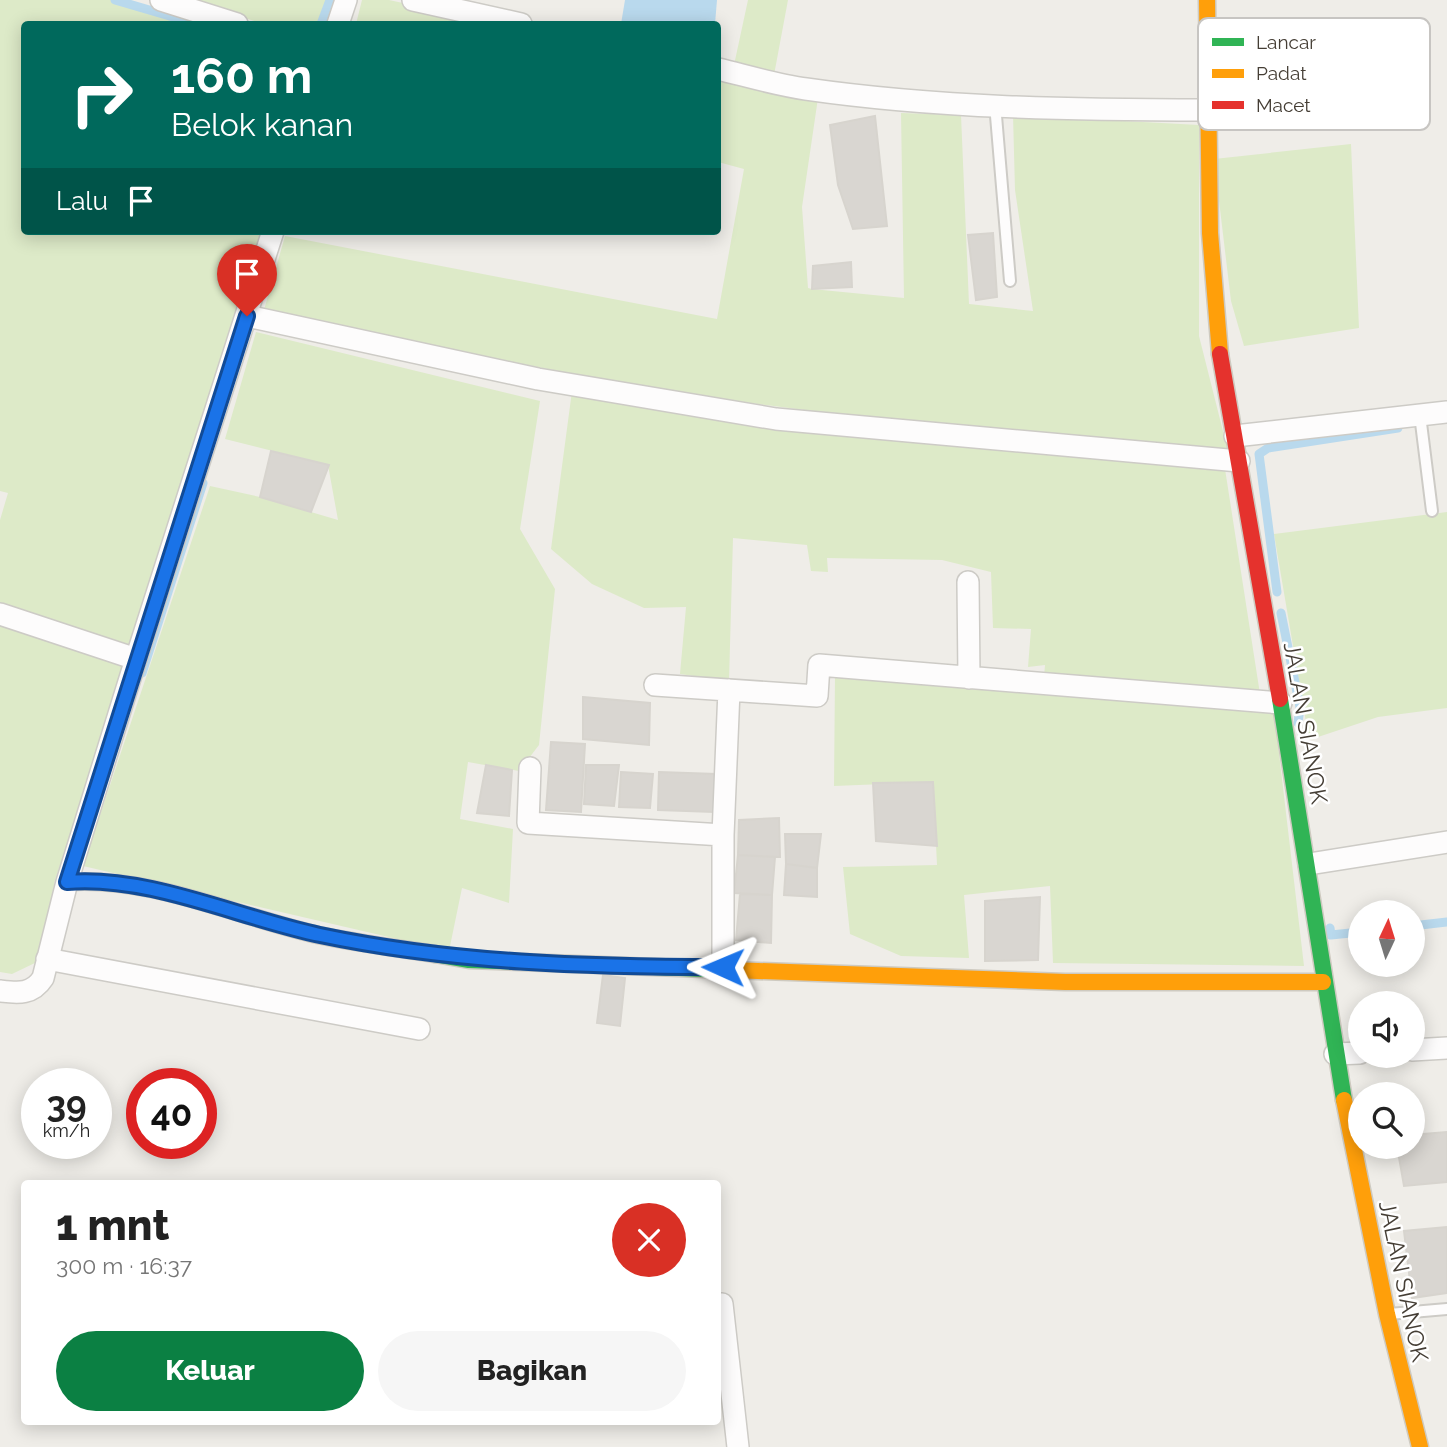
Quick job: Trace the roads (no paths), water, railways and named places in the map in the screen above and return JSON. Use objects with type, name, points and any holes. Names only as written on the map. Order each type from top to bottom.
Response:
[{"type":"street","points":[[161,0],[228,21]]},
{"type":"street","points":[[339,21],[346,0]]},
{"type":"street","points":[[413,0],[508,21]]},
{"type":"street","name":"JALAN SIANOK","points":[[1206,0],[1206,18]]},
{"type":"street","points":[[721,70],[804,89],[996,104],[1115,110],[1198,110]]},
{"type":"street","name":"JALAN SIANOK","points":[[1207,130],[1214,311],[1281,703],[1335,1054],[1387,1314],[1420,1447]]},
{"type":"street","points":[[0,991],[23,993],[35,988],[43,978],[67,882],[272,235]]},
{"type":"street","points":[[247,316],[538,379],[776,419],[1239,461]]},
{"type":"street","points":[[1235,436],[1447,412]]},
{"type":"street","points":[[968,582],[969,678]]},
{"type":"street","points":[[0,614],[136,659]]},
{"type":"street","points":[[655,685],[817,696],[819,665],[1281,703]]},
{"type":"street","points":[[723,967],[723,835],[729,690]]},
{"type":"street","points":[[530,768],[528,823],[723,835]]},
{"type":"street","points":[[1307,864],[1447,842]]},
{"type":"street","points":[[67,882],[96,880],[129,883],[319,935],[469,960],[723,967],[1065,982],[1323,982]]},
{"type":"street","points":[[47,959],[419,1029]]},
{"type":"street","points":[[1425,1049],[1447,1048]]},
{"type":"street","points":[[1335,1054],[1348,1053]]},
{"type":"street","points":[[722,1304],[738,1447]]},
{"type":"lane","points":[[996,104],[1010,281]]},
{"type":"lane","points":[[1420,415],[1432,511]]},
{"type":"lane","points":[[1387,1314],[1447,1309]]},
{"type":"water","points":[[625,0],[717,0],[715,21],[622,21]]},
{"type":"waterway","points":[[115,0],[187,21]]},
{"type":"waterway","points":[[322,21],[330,0]]},
{"type":"waterway","points":[[1277,592],[1259,454],[1268,448],[1398,428]]},
{"type":"waterway","points":[[142,673],[203,483]]},
{"type":"waterway","points":[[1281,613],[1300,707],[1298,723]]},
{"type":"waterway","points":[[1425,925],[1447,922]]},
{"type":"waterway","points":[[1330,928],[1331,935],[1348,933]]}]
